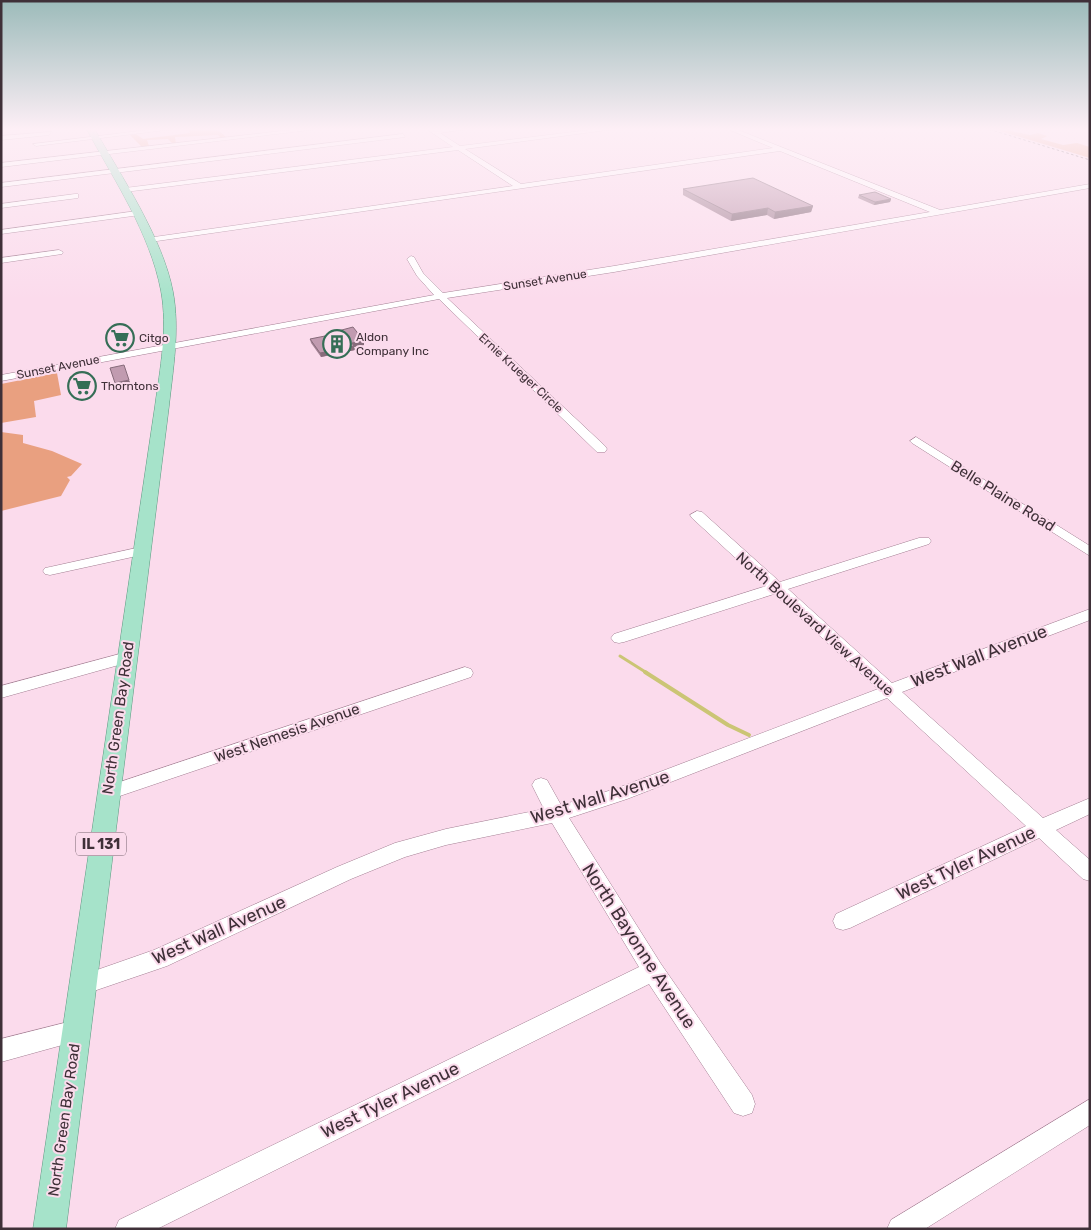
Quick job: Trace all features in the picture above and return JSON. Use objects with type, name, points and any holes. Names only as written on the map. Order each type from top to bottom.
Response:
[{"type":"main road","name":"IL 131","points":[[123,185],[137,213]]},
{"type":"main road","name":"North Green Bay Road","points":[[50,1229],[169,346],[170,314],[167,292],[150,240],[137,213]]},
{"type":"street","points":[[125,190],[162,185]]},
{"type":"street","points":[[150,240],[531,185]]},
{"type":"street","points":[[872,185],[938,212]]},
{"type":"street","name":"Sunset Avenue","points":[[1,378],[442,296],[633,266],[1090,186]]},
{"type":"street","points":[[1,206],[74,196]]},
{"type":"street","points":[[1,232],[137,213]]},
{"type":"street","points":[[1,261],[59,252]]},
{"type":"street","name":"Ernie Krueger Circle","points":[[411,259],[420,274],[442,296],[602,449]]},
{"type":"street","name":"Belle Plaine Road","points":[[916,441],[1090,552]]},
{"type":"street","name":"North Boulevard View Avenue","points":[[697,515],[1090,873]]},
{"type":"street","points":[[619,638],[924,541]]},
{"type":"street","points":[[50,572],[142,550]]},
{"type":"street","name":"West Wall Avenue","points":[[82,985],[110,977],[196,942],[382,856],[457,834],[556,814],[622,794],[888,690],[1090,614]]},
{"type":"street","points":[[1,692],[127,657]]},
{"type":"street","name":"West Nemesis Avenue","points":[[108,793],[465,673]]},
{"type":"street","name":"North Bayonne Avenue","points":[[541,784],[556,814],[653,971],[743,1104]]},
{"type":"street","name":"West Tyler Avenue","points":[[843,921],[1090,804]]},
{"type":"street","name":"West Tyler Avenue","points":[[128,1229],[653,971]]},
{"type":"street","points":[[1,1051],[76,1031]]},
{"type":"street","points":[[900,1229],[1090,1111]]},
{"type":"shaded area","points":[[57,373],[61,395],[34,401],[36,417],[1,423],[1,384]]},
{"type":"shaded area","points":[[1,432],[23,435],[23,443],[52,451],[82,464],[71,476],[67,477],[70,480],[61,496],[1,511]]},
{"type":"building","points":[[706,185],[769,185],[813,206],[775,212],[768,208],[732,214],[683,189]]},
{"type":"building","points":[[875,192],[891,199],[875,202],[859,195]]},
{"type":"building","name":"Aldon Company Inc","points":[[353,327],[364,341],[352,343],[354,346],[320,353],[310,339],[340,333],[338,331]]},
{"type":"building","name":"Thorntons","points":[[124,365],[129,380],[115,383],[110,368]]},
{"type":"building","name":"Thorntons","points":[[89,373],[92,385],[72,389],[70,377]]},
{"type":"waterway","points":[[620,656],[647,673]]},
{"type":"waterway","points":[[645,672],[728,725],[749,735]]},
{"type":"place","name":"Citgo","points":[[120,338]]},
{"type":"place","name":"Aldon Company Inc","points":[[337,344]]},
{"type":"place","name":"Thorntons","points":[[82,386]]}]
